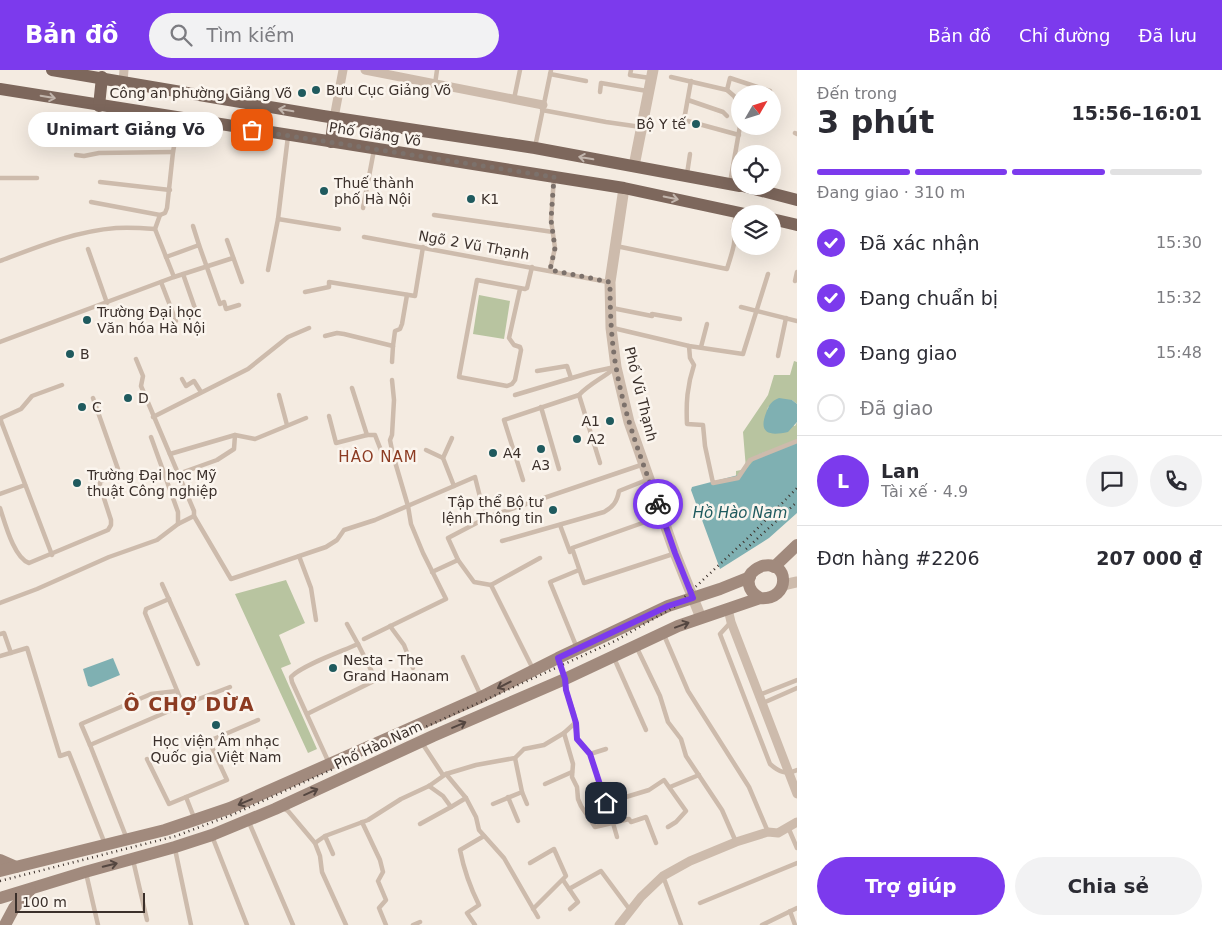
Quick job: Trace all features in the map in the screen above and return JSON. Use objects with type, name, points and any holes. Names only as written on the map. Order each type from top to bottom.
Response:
[{"type":"main road","name":"Phố Giảng Võ","points":[[52,70],[102,77],[123,76],[334,118],[535,148],[731,184]]},
{"type":"main road","points":[[98,106],[102,77]]},
{"type":"main road","name":"Phố Giảng Võ","points":[[0,89],[624,188],[731,211]]},
{"type":"main road","points":[[331,142],[334,118]]},
{"type":"main road","name":"Phố Giảng Võ","points":[[777,195],[797,200]]},
{"type":"main road","points":[[781,221],[797,224]]},
{"type":"main road","name":"Phố Hào Nam","points":[[0,871],[127,840],[196,821],[230,808],[482,697],[533,670],[668,606],[750,577],[758,568],[768,565],[774,566],[797,545]]},
{"type":"main road","points":[[774,566],[782,574],[783,585]]},
{"type":"main road","points":[[750,577],[749,588],[760,598]]},
{"type":"main road","name":"Phố Hào Nam","points":[[0,898],[175,847],[248,820],[565,679],[663,633],[760,598],[772,597],[777,594],[783,585]]},
{"type":"main road","points":[[720,589],[728,609]]},
{"type":"main road","points":[[558,658],[565,679]]},
{"type":"main road","points":[[414,726],[422,742]]},
{"type":"main road","points":[[273,789],[280,806]]},
{"type":"main road","points":[[127,840],[133,859]]},
{"type":"main road","points":[[0,860],[16,867]]},
{"type":"main road","points":[[6,925],[14,908],[30,890]]},
{"type":"street","points":[[334,118],[343,70]]},
{"type":"street","points":[[365,70],[514,99],[542,107]]},
{"type":"street","points":[[634,166],[652,74]]},
{"type":"street","name":"Phố Vũ Thạnh","points":[[624,188],[610,282],[611,328],[616,367],[629,422],[675,553],[701,618]]},
{"type":"street","points":[[783,585],[797,582]]},
{"type":"street","points":[[728,609],[730,622],[760,699],[793,772],[797,794]]},
{"type":"street","points":[[619,925],[641,897],[663,876],[690,861],[736,842],[768,832],[778,833],[797,822]]},
{"type":"lane","points":[[436,84],[437,70]]},
{"type":"lane","points":[[514,99],[520,70]]},
{"type":"lane","points":[[630,70],[630,75],[652,74]]},
{"type":"lane","points":[[535,148],[550,72],[586,81]]},
{"type":"lane","points":[[671,76],[727,90],[731,93]]},
{"type":"lane","points":[[727,90],[730,78],[752,85]]},
{"type":"lane","points":[[691,81],[684,120],[731,133]]},
{"type":"lane","points":[[600,92],[601,83],[648,92]]},
{"type":"lane","points":[[688,100],[723,112],[727,116]]},
{"type":"lane","points":[[542,107],[606,122],[642,127]]},
{"type":"lane","points":[[91,202],[160,215],[165,213],[170,190],[173,152],[179,118]]},
{"type":"lane","points":[[739,135],[739,145]]},
{"type":"lane","points":[[268,270],[278,219],[288,136]]},
{"type":"lane","points":[[363,208],[374,149]]},
{"type":"lane","points":[[76,155],[173,152]]},
{"type":"lane","points":[[687,175],[690,154]]},
{"type":"lane","points":[[550,270],[555,248],[551,220],[554,177]]},
{"type":"lane","points":[[0,178],[37,178]]},
{"type":"lane","points":[[100,182],[170,190]]},
{"type":"lane","points":[[160,215],[156,229],[174,277]]},
{"type":"lane","points":[[434,215],[553,232]]},
{"type":"lane","points":[[278,219],[339,230]]},
{"type":"lane","points":[[193,226],[220,304],[224,302],[226,309],[239,304]]},
{"type":"lane","points":[[0,261],[52,242],[82,234],[116,228],[156,229]]},
{"type":"lane","name":"Ngõ 2 Vũ Thạnh","points":[[364,237],[610,282]]},
{"type":"lane","points":[[227,240],[242,282]]},
{"type":"lane","points":[[166,257],[199,246]]},
{"type":"lane","points":[[615,246],[727,269],[731,252]]},
{"type":"lane","points":[[305,292],[329,287],[329,282],[415,296],[423,248]]},
{"type":"lane","points":[[88,249],[107,303]]},
{"type":"lane","points":[[0,342],[174,277],[233,258]]},
{"type":"lane","points":[[520,289],[509,338],[521,350],[515,380],[507,386],[459,378],[477,280],[520,289],[527,288],[532,267]]},
{"type":"lane","points":[[795,281],[797,272]]},
{"type":"lane","points":[[183,274],[197,314]]},
{"type":"lane","points":[[611,328],[689,346],[743,354],[768,274]]},
{"type":"lane","points":[[159,283],[176,321]]},
{"type":"lane","points":[[392,362],[394,353],[392,346],[395,331],[400,329],[402,324],[407,295]]},
{"type":"lane","points":[[741,307],[797,321]]},
{"type":"lane","points":[[610,308],[680,319]]},
{"type":"lane","points":[[778,356],[786,318]]},
{"type":"lane","points":[[701,347],[707,324]]},
{"type":"lane","points":[[153,417],[248,369],[288,337],[309,328]]},
{"type":"lane","points":[[325,336],[337,333],[344,334],[392,346]]},
{"type":"lane","points":[[689,346],[690,358],[694,366],[688,384],[686,404],[688,424],[703,425],[705,446],[713,483],[738,478],[750,460],[797,441]]},
{"type":"lane","points":[[136,359],[143,376],[141,386],[194,511],[194,516],[231,579],[326,547],[337,540],[344,530],[375,520],[475,477],[480,498],[488,516]]},
{"type":"lane","points":[[537,371],[567,366],[571,378]]},
{"type":"lane","points":[[515,395],[616,367]]},
{"type":"lane","points":[[523,480],[504,420],[578,395],[588,385],[599,380],[616,367]]},
{"type":"lane","points":[[182,378],[186,386],[194,382],[200,392]]},
{"type":"lane","points":[[364,639],[446,599],[411,524],[408,506],[393,455],[390,440],[394,400],[392,380]]},
{"type":"lane","points":[[52,554],[24,486],[1,418],[21,409],[32,396],[62,385]]},
{"type":"lane","points":[[352,388],[367,435]]},
{"type":"lane","points":[[279,395],[287,425]]},
{"type":"lane","points":[[578,395],[600,463]]},
{"type":"lane","points":[[0,508],[14,546],[25,562],[33,562],[108,530],[111,520],[100,482],[115,474],[118,469],[93,398]]},
{"type":"lane","points":[[541,407],[559,469]]},
{"type":"lane","points":[[329,416],[336,443],[367,435],[375,435],[384,458],[393,455]]},
{"type":"lane","points":[[170,454],[235,435],[255,439],[306,418]]},
{"type":"lane","points":[[178,474],[218,460],[234,449],[235,435]]},
{"type":"lane","points":[[151,437],[178,512],[178,524]]},
{"type":"lane","points":[[442,458],[452,438]]},
{"type":"lane","points":[[426,450],[442,458],[454,486]]},
{"type":"lane","points":[[540,558],[491,585],[474,582],[458,560],[448,538],[488,516],[644,464]]},
{"type":"lane","points":[[502,541],[604,512],[612,508],[617,499],[618,491],[649,479]]},
{"type":"lane","points":[[0,494],[24,486]]},
{"type":"lane","points":[[0,603],[37,590],[109,557],[157,540],[178,524],[194,516]]},
{"type":"lane","points":[[578,571],[572,548],[662,516]]},
{"type":"lane","points":[[560,525],[584,583],[675,553]]},
{"type":"lane","points":[[299,556],[311,588],[316,620]]},
{"type":"lane","points":[[432,572],[458,560]]},
{"type":"lane","points":[[578,571],[550,582],[578,649]]},
{"type":"lane","points":[[162,584],[198,664]]},
{"type":"lane","points":[[491,585],[533,670]]},
{"type":"lane","points":[[168,599],[146,608],[144,611],[183,705]]},
{"type":"lane","points":[[730,622],[720,634],[770,764],[778,771],[793,772]]},
{"type":"lane","points":[[307,714],[376,680],[348,624]]},
{"type":"lane","points":[[390,626],[404,645],[413,668]]},
{"type":"lane","points":[[0,634],[4,633],[11,653]]},
{"type":"lane","points":[[663,633],[688,691],[749,787],[768,832]]},
{"type":"lane","points":[[330,764],[292,682],[292,676],[310,665],[358,644]]},
{"type":"lane","points":[[636,646],[660,696],[668,722],[681,739],[686,756],[722,810],[736,842]]},
{"type":"lane","points":[[0,656],[27,648],[60,756],[69,753],[105,846]]},
{"type":"lane","points":[[614,656],[646,730]]},
{"type":"lane","points":[[463,657],[482,697]]},
{"type":"lane","points":[[565,679],[566,690],[576,723],[577,739],[590,754],[606,803],[649,790],[664,780],[686,811],[676,822],[668,827]]},
{"type":"lane","points":[[760,699],[797,680]]},
{"type":"lane","points":[[90,745],[230,687]]},
{"type":"lane","points":[[760,699],[797,688]]},
{"type":"lane","points":[[127,840],[82,724],[151,694],[177,692]]},
{"type":"lane","points":[[147,759],[169,804],[227,780],[209,741],[258,720]]},
{"type":"lane","points":[[315,843],[325,836],[362,822],[401,799],[429,786],[445,775],[476,765],[515,758],[524,749],[544,745],[576,723]]},
{"type":"lane","points":[[564,733],[573,764],[572,777],[577,787],[578,800],[580,806],[595,827],[629,819],[631,822],[646,817],[656,843]]},
{"type":"lane","points":[[422,742],[445,775],[466,798],[476,817],[479,830],[504,858],[538,917]]},
{"type":"lane","points":[[590,754],[606,749]]},
{"type":"lane","points":[[515,758],[522,792],[528,804]]},
{"type":"lane","points":[[545,784],[572,772]]},
{"type":"lane","points":[[670,788],[699,775]]},
{"type":"lane","points":[[429,786],[443,796],[451,807]]},
{"type":"lane","points":[[493,804],[522,792]]},
{"type":"lane","points":[[186,797],[196,821]]},
{"type":"lane","points":[[508,797],[518,821]]},
{"type":"lane","points":[[420,824],[466,798]]},
{"type":"lane","points":[[280,806],[288,811],[315,843],[320,856],[322,872],[346,925]]},
{"type":"lane","points":[[585,811],[597,806]]},
{"type":"lane","points":[[248,820],[293,925]]},
{"type":"lane","points":[[362,822],[380,860],[382,872],[378,880],[386,900],[379,908],[386,925]]},
{"type":"lane","points":[[613,823],[617,837]]},
{"type":"lane","points":[[788,827],[797,848]]},
{"type":"lane","points":[[212,834],[247,925]]},
{"type":"lane","points":[[325,836],[333,854]]},
{"type":"lane","points":[[473,924],[467,913],[479,904],[469,884],[460,850],[484,836]]},
{"type":"lane","points":[[175,847],[191,925]]},
{"type":"lane","points":[[530,863],[554,849],[566,876],[533,909]]},
{"type":"lane","points":[[133,859],[147,920]]},
{"type":"lane","points":[[700,904],[797,863]]},
{"type":"lane","points":[[569,889],[601,870],[630,910]]},
{"type":"lane","points":[[85,872],[98,925]]},
{"type":"lane","points":[[663,876],[681,925]]},
{"type":"lane","points":[[563,880],[578,902],[570,909]]},
{"type":"lane","points":[[762,925],[797,908]]},
{"type":"lane","points":[[790,911],[795,925]]},
{"type":"lane","points":[[413,925],[420,922]]},
{"type":"green space","points":[[479,295],[510,301],[504,339],[473,334]]},
{"type":"green space","points":[[794,361],[797,362],[797,404],[792,400],[768,407],[767,412],[795,426],[797,422],[797,441],[759,454],[746,472],[736,476],[736,471],[746,469],[743,432],[768,395],[774,375],[790,375]]},
{"type":"green space","points":[[286,580],[305,623],[279,635],[291,664],[281,668],[317,749],[308,753],[235,594]]},
{"type":"water","points":[[779,398],[792,400],[797,404],[797,422],[788,432],[776,434],[767,432],[764,420],[771,404]]},
{"type":"water","name":"Hồ Hào Nam","points":[[797,441],[797,513],[769,538],[720,569],[691,490],[692,487],[742,474],[759,454]]},
{"type":"water","points":[[113,658],[120,675],[91,687],[88,686],[83,669]]},
{"type":"railway","points":[[0,881],[176,836],[234,814],[615,641],[674,607],[750,536],[797,488]]},
{"type":"railway","points":[[746,549],[797,502]]},
{"type":"way so far","points":[[252,130],[554,177],[551,220],[555,248],[550,270],[610,282],[611,328],[616,367],[629,422],[658,504]]},
{"type":"place","name":"Bưu Cục Giảng Võ","points":[[316,90]]},
{"type":"place","name":"Công an phường Giảng Võ","points":[[302,93]]},
{"type":"place","name":"Bộ Y tế","points":[[696,124]]},
{"type":"place","name":"Unimart Giảng Võ","points":[[252,130]]},
{"type":"place","name":"Thuế thành phố Hà Nội","points":[[324,191]]},
{"type":"place","name":"K1","points":[[471,199]]},
{"type":"place","name":"Trường Đại học Văn hóa Hà Nội","points":[[87,320]]},
{"type":"place","name":"B","points":[[70,354]]},
{"type":"place","name":"D","points":[[128,398]]},
{"type":"place","name":"C","points":[[82,407]]},
{"type":"place","name":"A1","points":[[610,421]]},
{"type":"place","name":"A2","points":[[577,439]]},
{"type":"place","name":"A3","points":[[541,449]]},
{"type":"place","name":"A4","points":[[493,453]]},
{"type":"place","name":"Trường Đại học Mỹ thuật Công nghiệp","points":[[77,483]]},
{"type":"place","name":"Tập thể Bộ tư lệnh Thông tin","points":[[553,510]]},
{"type":"place","name":"Nesta - The Grand Haonam","points":[[333,668]]},
{"type":"place","name":"Học viện Âm nhạc Quốc gia Việt Nam","points":[[216,725]]},
{"type":"district","name":"HÀO NAM","points":[[378,457]]},
{"type":"district","name":"Ô CHỢ DỪA","points":[[189,704]]},
{"type":"route","points":[[606,803],[590,754],[577,739],[574,714],[558,658],[668,606],[693,598],[658,504]]}]
